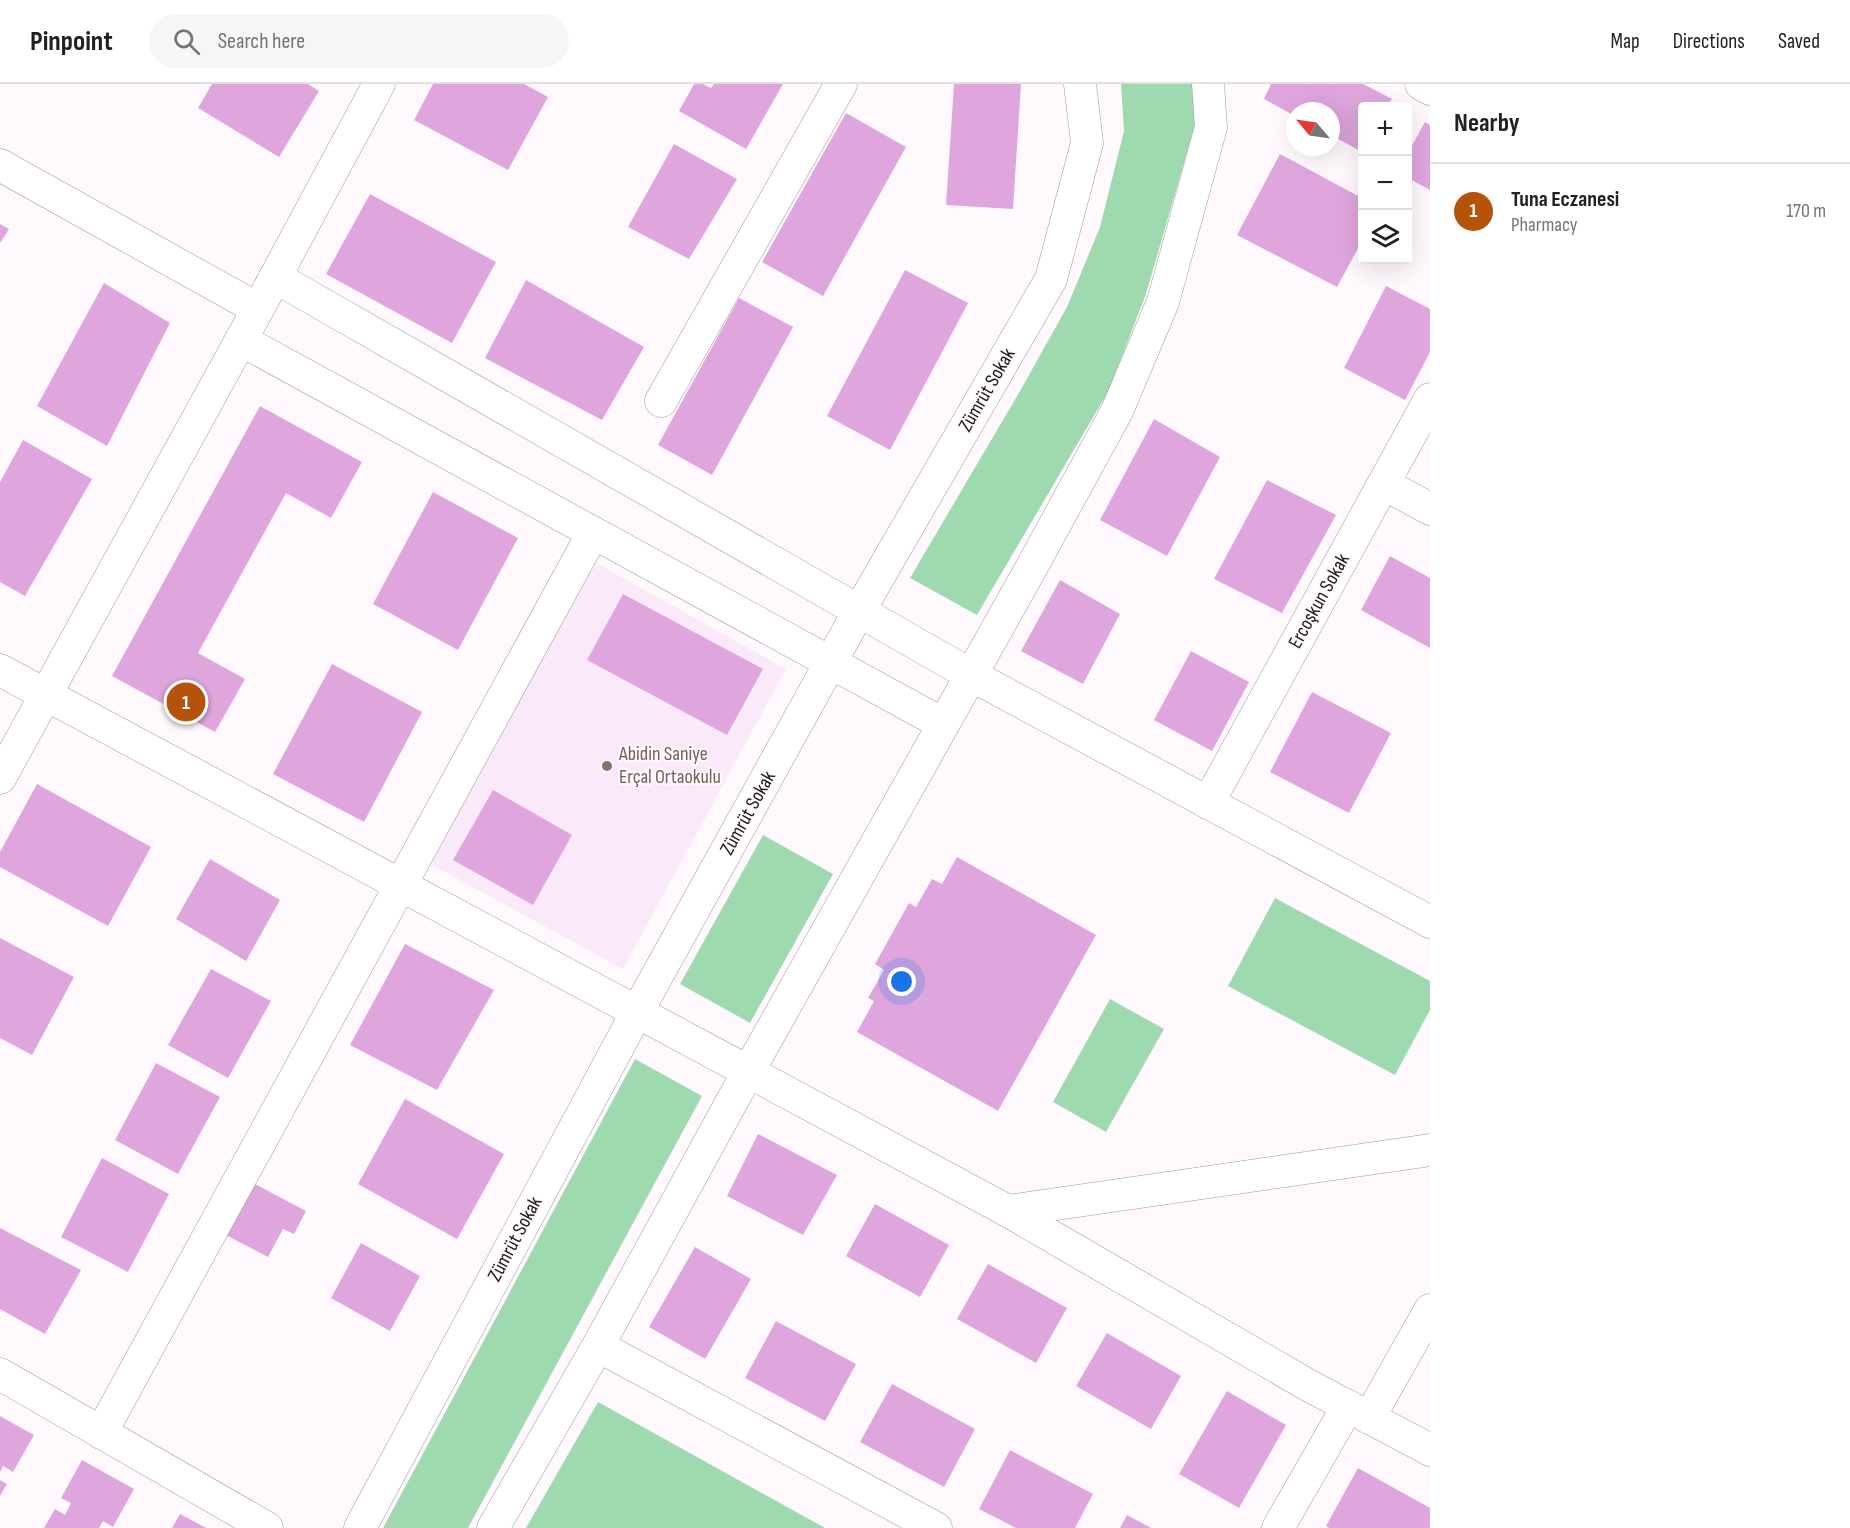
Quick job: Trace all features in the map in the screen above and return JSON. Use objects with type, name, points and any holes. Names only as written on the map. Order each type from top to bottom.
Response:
[{"type":"street","points":[[0,778],[380,84]]},
{"type":"street","points":[[661,401],[841,84]]},
{"type":"street","name":"Zümrüt Sokak","points":[[360,1528],[637,1012],[859,611],[1051,279],[1087,143],[1080,84]]},
{"type":"street","points":[[493,1528],[598,1346],[1116,411],[1163,302],[1210,127],[1208,84]]},
{"type":"street","points":[[1421,84],[1430,89]]},
{"type":"street","points":[[0,165],[258,309]]},
{"type":"street","points":[[275,277],[971,675],[1430,922]]},
{"type":"street","points":[[241,340],[943,724]]},
{"type":"street","name":"Ercoşkun Sokak","points":[[1208,803],[1430,399]]},
{"type":"street","points":[[1383,484],[1430,509]]},
{"type":"street","points":[[101,1432],[593,533]]},
{"type":"street","points":[[0,670],[1008,1211],[1306,1384],[1430,1450]]},
{"type":"street","points":[[1008,1211],[1430,1150]]},
{"type":"street","points":[[1278,1528],[1430,1310]]},
{"type":"street","points":[[598,1346],[936,1528]]},
{"type":"street","points":[[0,1374],[267,1528]]},
{"type":"shaded area","name":"Abidin Saniye Erçal Ortaokulu","points":[[596,563],[786,669],[623,969],[427,862]]},
{"type":"green space","points":[[1121,84],[1197,84],[1199,111],[1146,294],[1109,390],[977,615],[910,578],[1067,307],[1100,227],[1124,131]]},
{"type":"green space","points":[[763,835],[833,874],[750,1023],[680,984]]},
{"type":"green space","points":[[1275,898],[1430,981],[1430,1010],[1395,1075],[1228,986]]},
{"type":"green space","points":[[1110,999],[1164,1029],[1106,1132],[1053,1102]]},
{"type":"green space","points":[[635,1059],[702,1096],[468,1528],[383,1528]]},
{"type":"green space","points":[[598,1402],[825,1528],[526,1528]]},
{"type":"building","points":[[212,84],[308,84],[319,91],[279,157],[198,108]]},
{"type":"building","points":[[433,84],[524,84],[548,97],[508,170],[414,120]]},
{"type":"building","points":[[694,84],[703,84],[711,88],[714,84],[783,84],[746,149],[679,111]]},
{"type":"building","points":[[954,84],[1021,84],[1013,209],[946,205]]},
{"type":"building","points":[[1271,84],[1363,84],[1392,99],[1390,102],[1358,102],[1358,150],[1340,140],[1340,102],[1286,102],[1286,111],[1264,99]]},
{"type":"building","points":[[846,113],[906,147],[823,296],[762,262]]},
{"type":"building","points":[[1425,122],[1430,125],[1430,190],[1412,180],[1412,146]]},
{"type":"building","points":[[674,144],[737,179],[689,259],[628,227]]},
{"type":"building","points":[[1280,154],[1358,196],[1358,248],[1337,287],[1237,235]]},
{"type":"building","points":[[370,194],[496,262],[452,343],[326,274]]},
{"type":"building","points":[[0,224],[9,229],[0,243]]},
{"type":"building","points":[[905,270],[968,303],[890,450],[827,416]]},
{"type":"building","points":[[526,280],[644,347],[602,420],[485,358]]},
{"type":"building","points":[[104,283],[170,323],[107,446],[37,406]]},
{"type":"building","points":[[1386,286],[1430,309],[1430,352],[1405,400],[1344,368]]},
{"type":"building","points":[[739,298],[793,327],[712,475],[658,445]]},
{"type":"building","points":[[260,406],[362,462],[331,518],[286,493],[198,653],[245,679],[215,732],[112,676]]},
{"type":"building","points":[[1154,419],[1220,457],[1167,556],[1100,520]]},
{"type":"building","points":[[23,440],[92,479],[25,596],[0,582],[0,482]]},
{"type":"building","points":[[1267,480],[1336,515],[1282,613],[1214,579]]},
{"type":"building","points":[[433,492],[518,538],[458,650],[373,604]]},
{"type":"building","points":[[1390,556],[1430,578],[1430,648],[1361,610]]},
{"type":"building","points":[[1060,580],[1120,614],[1083,684],[1021,651]]},
{"type":"building","points":[[623,594],[763,669],[727,735],[587,660]]},
{"type":"building","points":[[1191,651],[1249,682],[1212,751],[1154,720]]},
{"type":"building","points":[[332,664],[422,712],[364,822],[273,774]]},
{"type":"building","points":[[1312,692],[1391,733],[1349,813],[1270,772]]},
{"type":"building","points":[[37,784],[151,847],[108,926],[0,867],[0,852]]},
{"type":"building","points":[[493,790],[572,835],[533,905],[453,860]]},
{"type":"building","points":[[957,857],[1096,935],[998,1111],[857,1032],[874,1001],[868,998],[884,970],[875,964],[909,903],[916,907],[932,879],[942,884]]},
{"type":"building","points":[[210,859],[280,900],[246,961],[176,919]]},
{"type":"building","points":[[0,938],[74,977],[32,1055],[0,1038]]},
{"type":"building","points":[[405,944],[494,990],[437,1090],[350,1045]]},
{"type":"building","points":[[211,969],[271,1001],[228,1078],[168,1045]]},
{"type":"building","points":[[156,1063],[220,1097],[178,1174],[115,1140]]},
{"type":"building","points":[[405,1099],[504,1154],[457,1239],[358,1184]]},
{"type":"building","points":[[758,1134],[837,1175],[803,1235],[727,1196]]},
{"type":"building","points":[[102,1158],[169,1194],[128,1272],[61,1237]]},
{"type":"building","points":[[251,1182],[306,1211],[294,1234],[283,1229],[268,1257],[224,1234]]},
{"type":"building","points":[[875,1204],[949,1245],[920,1297],[846,1256]]},
{"type":"building","points":[[0,1228],[81,1270],[45,1334],[0,1309]]},
{"type":"building","points":[[361,1243],[420,1276],[390,1331],[331,1298]]},
{"type":"building","points":[[695,1247],[751,1279],[705,1359],[649,1327]]},
{"type":"building","points":[[988,1264],[1067,1308],[1036,1363],[957,1319]]},
{"type":"building","points":[[776,1321],[856,1364],[825,1421],[745,1378]]},
{"type":"building","points":[[1107,1333],[1181,1376],[1151,1429],[1076,1386]]},
{"type":"building","points":[[892,1384],[975,1429],[944,1487],[860,1442]]},
{"type":"building","points":[[1227,1391],[1286,1425],[1239,1508],[1179,1474]]},
{"type":"building","points":[[0,1416],[34,1435],[13,1472],[3,1466],[0,1472]]},
{"type":"building","points":[[1010,1450],[1093,1494],[1075,1528],[1016,1528],[979,1509]]},
{"type":"building","points":[[82,1460],[134,1489],[113,1527],[103,1521],[99,1528],[44,1528],[55,1509],[65,1515],[71,1503],[61,1498]]},
{"type":"building","points":[[1358,1468],[1430,1508],[1430,1528],[1329,1528],[1326,1526]]},
{"type":"building","points":[[0,1480],[7,1484],[0,1496]]},
{"type":"building","points":[[180,1514],[206,1528],[172,1528]]},
{"type":"building","points":[[1127,1515],[1151,1528],[1120,1528]]},
{"type":"place","name":"Tuna Eczanesi","points":[[186,702]]},
{"type":"place","name":"Abidin Saniye Erçal Ortaokulu","points":[[607,766]]}]
